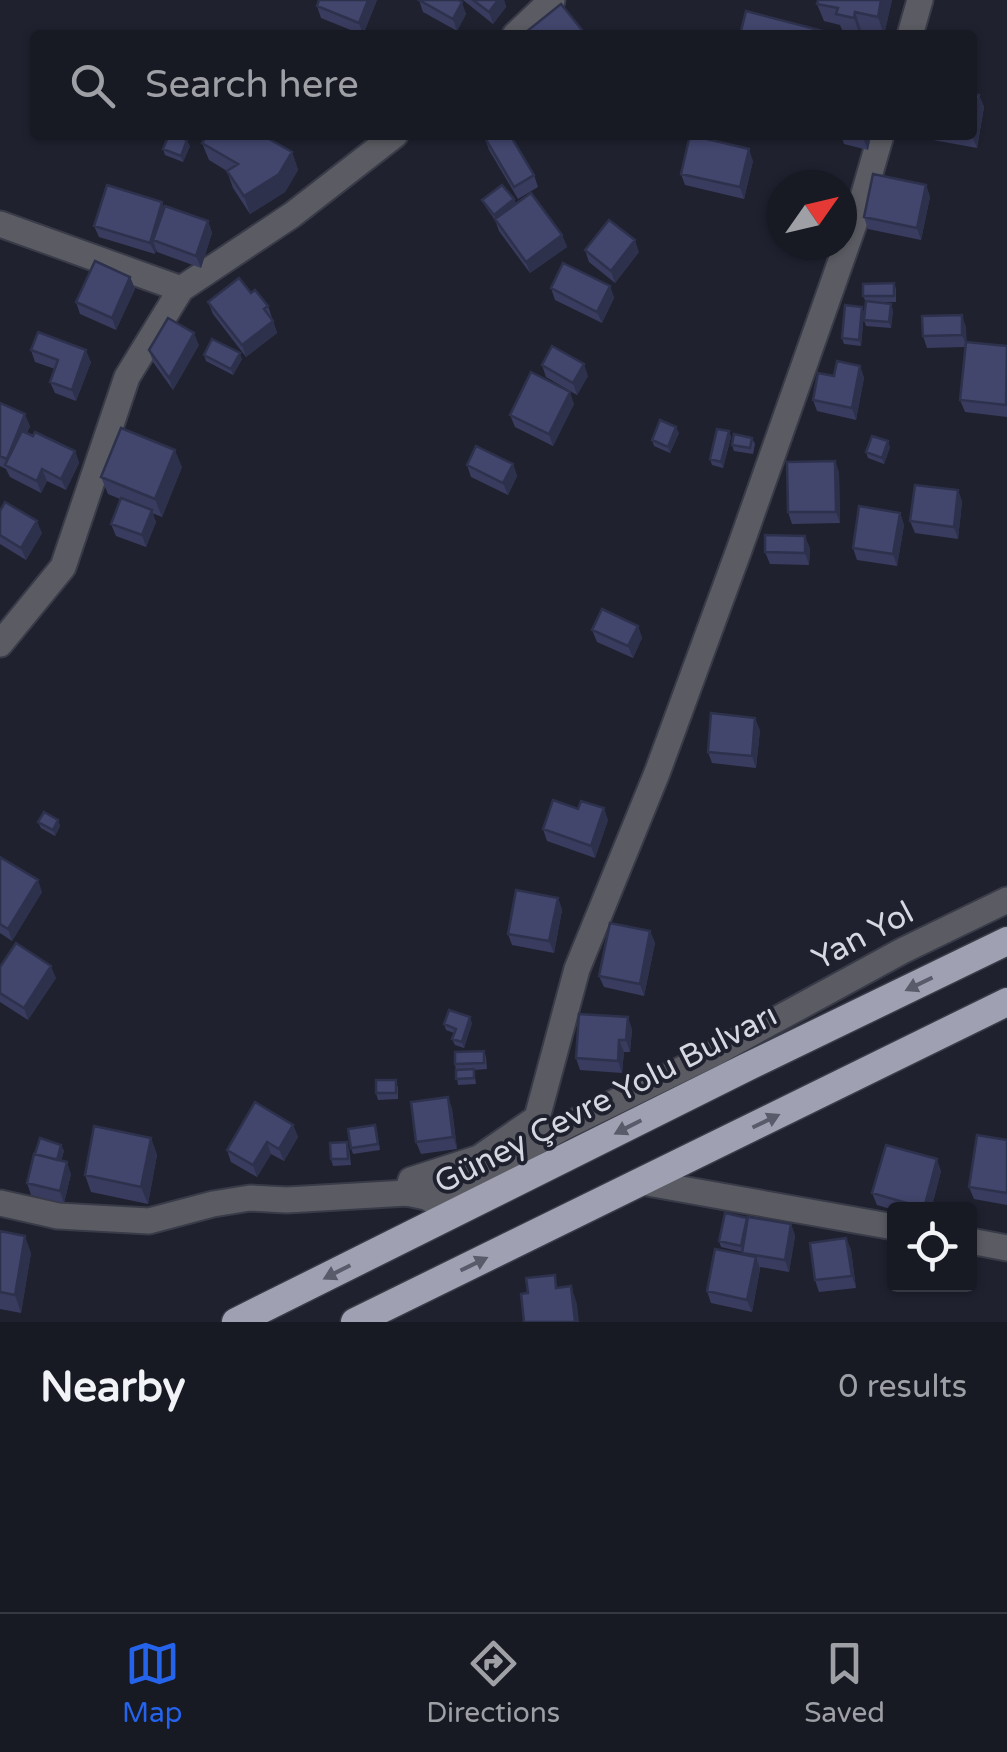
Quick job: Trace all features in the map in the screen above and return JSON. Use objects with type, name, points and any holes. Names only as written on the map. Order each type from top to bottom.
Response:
[{"type":"highway","name":"Güney Çevre Yolu Bulvarı","points":[[236,1322],[1007,941]]},
{"type":"highway","points":[[358,1321],[1007,1002]]},
{"type":"street","points":[[520,30],[552,0]]},
{"type":"street","points":[[911,30],[920,0]]},
{"type":"street","points":[[0,644],[63,567],[127,377],[181,288],[292,215],[389,140]]},
{"type":"street","points":[[419,1196],[410,1180],[479,1158],[537,1118],[577,969],[657,773],[725,587],[861,204],[880,140]]},
{"type":"street","points":[[0,224],[181,288]]},
{"type":"street","name":"Yan Yol","points":[[419,1196],[714,1053],[902,950],[1007,900]]},
{"type":"street","points":[[642,1182],[887,1227]]},
{"type":"street","points":[[0,1203],[58,1216],[149,1221],[250,1198],[419,1196],[474,1204]]},
{"type":"street","points":[[977,1242],[1007,1248]]},
{"type":"building","points":[[319,0],[368,0],[359,23],[317,6]]},
{"type":"building","points":[[419,0],[458,0],[462,2],[453,19]]},
{"type":"building","points":[[473,0],[498,0],[489,12]]},
{"type":"building","points":[[818,0],[881,0],[878,17],[855,12],[854,18],[836,14],[838,8],[817,4]]},
{"type":"building","points":[[561,4],[582,30],[528,30]]},
{"type":"building","points":[[746,11],[819,30],[741,30]]},
{"type":"building","points":[[167,140],[187,140],[181,156],[163,149]]},
{"type":"building","points":[[271,140],[292,152],[279,174],[244,196],[227,171],[238,164],[202,143]]},
{"type":"building","points":[[486,140],[513,140],[534,175],[514,187]]},
{"type":"building","points":[[689,140],[711,140],[749,149],[740,187],[681,174]]},
{"type":"building","points":[[873,174],[926,185],[917,228],[864,217]]},
{"type":"building","points":[[107,185],[162,202],[150,243],[94,226]]},
{"type":"building","points":[[502,185],[514,199],[494,215],[482,200]]},
{"type":"building","points":[[531,193],[562,235],[526,262],[495,219]]},
{"type":"building","points":[[165,206],[208,221],[196,256],[153,240]]},
{"type":"building","points":[[609,220],[635,240],[611,271],[585,250]]},
{"type":"building","points":[[95,261],[130,277],[112,318],[76,302]]},
{"type":"building","points":[[563,263],[610,286],[597,312],[551,288]]},
{"type":"building","points":[[239,278],[268,306],[264,309],[273,321],[242,345],[208,302]]},
{"type":"building","points":[[894,283],[894,296],[863,296],[863,284]]},
{"type":"building","points":[[866,301],[891,304],[889,322],[864,320]]},
{"type":"building","points":[[845,305],[862,307],[859,340],[842,338]]},
{"type":"building","points":[[962,315],[962,335],[923,336],[922,316]]},
{"type":"building","points":[[168,318],[194,333],[169,378],[149,350]]},
{"type":"building","points":[[38,332],[86,350],[72,390],[50,382],[58,360],[31,350]]},
{"type":"building","points":[[212,339],[240,353],[231,369],[204,355]]},
{"type":"building","points":[[966,342],[1007,346],[1006,405],[960,400]]},
{"type":"building","points":[[552,346],[584,364],[573,383],[542,365]]},
{"type":"building","points":[[837,361],[860,366],[852,408],[813,400],[818,373],[834,376]]},
{"type":"building","points":[[531,372],[570,392],[549,434],[510,415]]},
{"type":"building","points":[[0,403],[25,414],[7,459],[0,456]]},
{"type":"building","points":[[660,420],[676,427],[668,447],[652,440]]},
{"type":"building","points":[[121,428],[175,450],[155,499],[101,477]]},
{"type":"building","points":[[717,429],[729,431],[721,462],[710,459]]},
{"type":"building","points":[[22,431],[33,436],[35,432],[75,451],[61,479],[42,469],[37,481],[5,465]]},
{"type":"building","points":[[734,434],[752,438],[750,448],[732,445]]},
{"type":"building","points":[[872,436],[888,441],[882,458],[866,452]]},
{"type":"building","points":[[476,446],[513,464],[503,483],[467,465]]},
{"type":"building","points":[[835,461],[836,512],[788,512],[787,462]]},
{"type":"building","points":[[915,485],[958,490],[954,527],[910,521]]},
{"type":"building","points":[[121,498],[152,510],[142,535],[111,524]]},
{"type":"building","points":[[5,502],[37,521],[21,548],[0,535],[0,511]]},
{"type":"building","points":[[859,506],[900,513],[893,554],[853,548]]},
{"type":"building","points":[[765,535],[805,536],[805,553],[765,552]]},
{"type":"building","points":[[602,609],[638,626],[628,646],[592,630]]},
{"type":"building","points":[[711,713],[755,718],[752,756],[708,752]]},
{"type":"building","points":[[553,800],[578,809],[581,801],[604,808],[591,846],[543,829]]},
{"type":"building","points":[[44,812],[58,820],[53,830],[38,822]]},
{"type":"building","points":[[0,857],[38,880],[8,929],[0,924]]},
{"type":"building","points":[[516,890],[558,898],[549,941],[508,934]]},
{"type":"building","points":[[610,923],[650,931],[640,984],[599,976]]},
{"type":"building","points":[[16,943],[51,966],[24,1008],[0,993],[0,967]]},
{"type":"building","points":[[449,1010],[470,1017],[462,1042],[452,1039],[456,1029],[444,1024]]},
{"type":"building","points":[[579,1014],[628,1017],[626,1040],[619,1040],[618,1061],[576,1058]]},
{"type":"building","points":[[484,1051],[484,1063],[455,1064],[455,1052]]},
{"type":"building","points":[[474,1069],[474,1078],[456,1079],[456,1070]]},
{"type":"building","points":[[376,1080],[396,1080],[396,1093],[376,1093]]},
{"type":"building","points":[[448,1097],[453,1137],[416,1142],[411,1102]]},
{"type":"building","points":[[255,1102],[293,1125],[279,1149],[267,1142],[253,1165],[227,1150]]},
{"type":"building","points":[[375,1125],[378,1144],[351,1148],[348,1129]]},
{"type":"building","points":[[94,1126],[151,1138],[141,1187],[85,1175]]},
{"type":"building","points":[[977,1135],[1007,1140],[1007,1193],[969,1187]]},
{"type":"building","points":[[40,1138],[61,1145],[57,1160],[35,1154]]},
{"type":"building","points":[[347,1142],[348,1159],[331,1159],[330,1143]]},
{"type":"building","points":[[886,1145],[937,1159],[926,1202],[903,1202],[872,1193]]},
{"type":"building","points":[[34,1154],[67,1162],[60,1191],[27,1183]]},
{"type":"building","points":[[725,1213],[747,1218],[741,1246],[719,1241]]},
{"type":"building","points":[[748,1217],[791,1224],[785,1260],[742,1253]]},
{"type":"building","points":[[0,1231],[25,1236],[15,1295],[0,1292]]},
{"type":"building","points":[[846,1238],[852,1276],[815,1280],[810,1243]]},
{"type":"building","points":[[715,1249],[756,1257],[747,1300],[707,1291]]},
{"type":"building","points":[[555,1275],[556,1288],[571,1286],[575,1322],[524,1322],[521,1294],[528,1293],[526,1278]]}]
